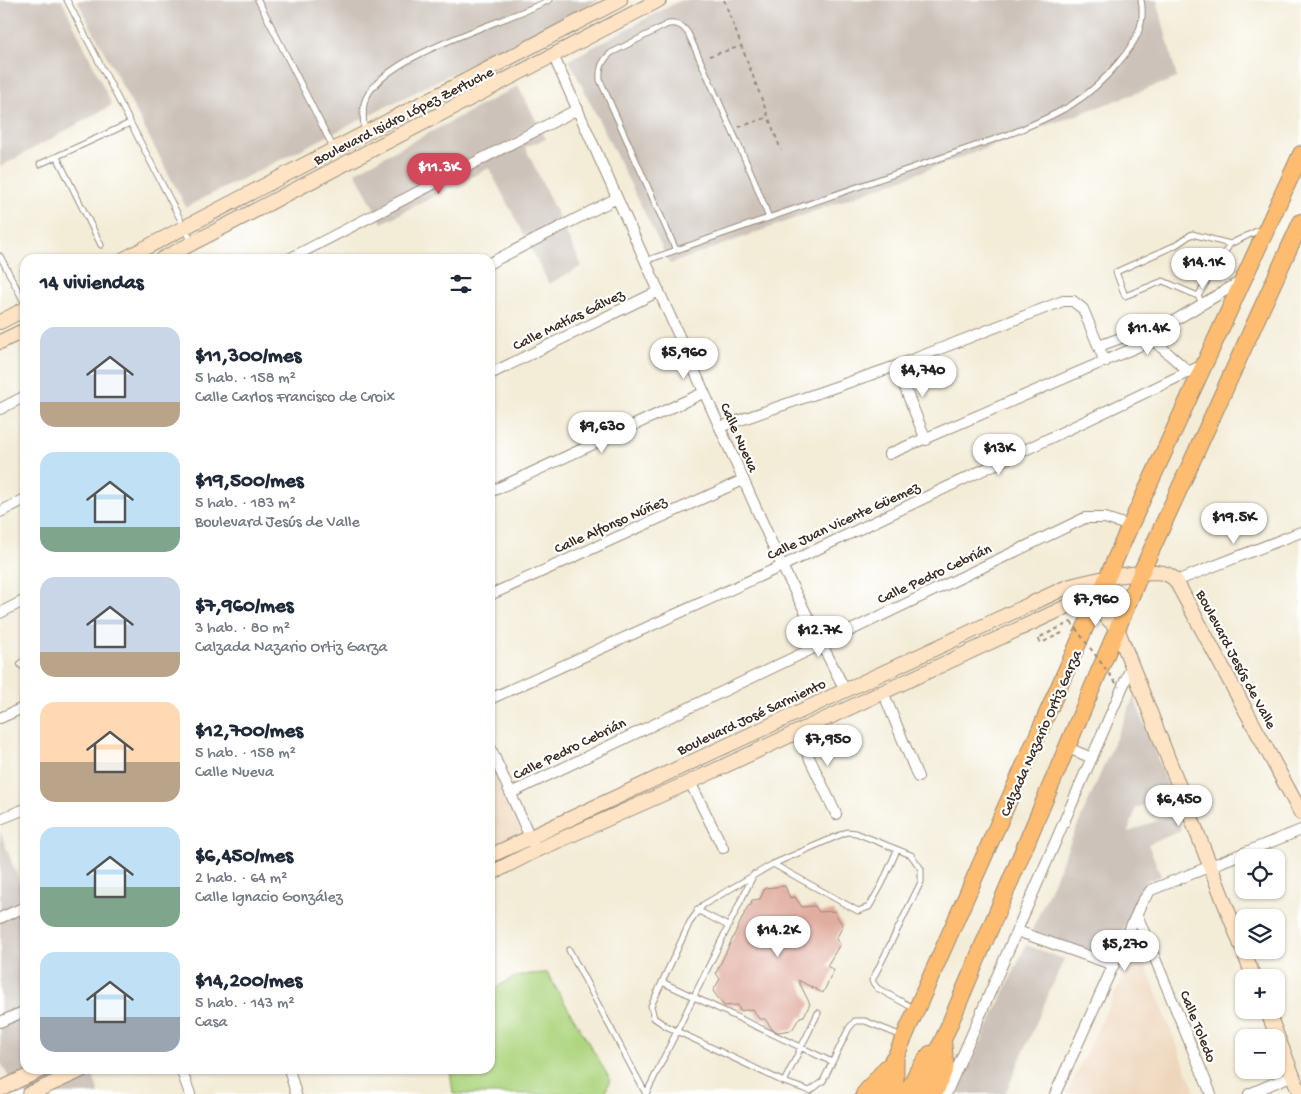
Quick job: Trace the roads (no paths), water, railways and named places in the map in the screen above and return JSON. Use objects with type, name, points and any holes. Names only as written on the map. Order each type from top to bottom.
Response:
[{"type":"highway","points":[[933,1094],[944,1067],[942,1045]]},
{"type":"highway","points":[[891,1094],[894,1084],[894,1060]]},
{"type":"main road","name":"Calzada Nazario Ortiz Garza","points":[[879,1094],[1130,526],[1301,154]]},
{"type":"main road","name":"Calzada Nazario Ortiz Garza","points":[[920,1094],[1140,575],[1301,222]]},
{"type":"main road","points":[[907,1094],[926,1059],[942,1045]]},
{"type":"main road","points":[[864,1094],[875,1078],[894,1060]]},
{"type":"street","name":"Boulevard Isidro López Zertuche","points":[[134,254],[620,0]]},
{"type":"street","name":"Boulevard Isidro López Zertuche","points":[[171,254],[553,55],[645,3],[659,0]]},
{"type":"street","name":"Calle Nueva","points":[[553,55],[782,566],[845,690]]},
{"type":"street","points":[[299,254],[578,109]]},
{"type":"street","points":[[364,133],[373,149]]},
{"type":"street","points":[[495,260],[618,198]]},
{"type":"street","points":[[889,454],[926,440],[1154,340],[1172,322],[1200,300],[1245,278]]},
{"type":"street","name":"Calle Matías Gálvez","points":[[495,372],[659,291]]},
{"type":"street","points":[[720,427],[896,366],[1063,301],[1073,300],[1079,304],[1105,362]]},
{"type":"street","points":[[0,322],[20,312]]},
{"type":"street","points":[[1098,346],[1148,328],[1172,322]]},
{"type":"street","points":[[1148,328],[1154,340],[1188,371]]},
{"type":"street","points":[[0,342],[20,332]]},
{"type":"street","name":"Calle Juan Vicente Güemez","points":[[495,697],[782,566],[1206,363]]},
{"type":"street","points":[[896,366],[926,440]]},
{"type":"street","points":[[495,490],[703,393]]},
{"type":"street","points":[[0,410],[20,399]]},
{"type":"street","name":"Calle Alfonso Núñez","points":[[495,593],[743,480]]},
{"type":"street","points":[[0,512],[20,502]]},
{"type":"street","name":"Calle Pedro Cebrián","points":[[511,793],[1085,518],[1105,518],[1130,526]]},
{"type":"street","points":[[1176,581],[1301,532]]},
{"type":"street","name":"Boulevard Jesús de Valle","points":[[1140,575],[1162,572],[1176,581],[1300,810]]},
{"type":"street","name":"Boulevard José Sarmiento","points":[[495,854],[936,646],[1067,587],[1107,578],[1140,575]]},
{"type":"street","points":[[0,612],[20,602]]},
{"type":"street","points":[[495,871],[535,851],[690,782],[944,662],[1066,607],[1079,604],[1095,606],[1117,628],[1250,969]]},
{"type":"street","points":[[936,646],[944,662]]},
{"type":"street","points":[[946,1094],[1132,665]]},
{"type":"street","points":[[883,692],[918,777]]},
{"type":"street","points":[[0,718],[20,709]]},
{"type":"street","points":[[797,732],[836,814]]},
{"type":"street","points":[[1068,748],[1092,758]]},
{"type":"street","points":[[495,758],[535,851]]},
{"type":"street","points":[[690,782],[723,848]]},
{"type":"street","points":[[0,819],[20,811]]},
{"type":"street","points":[[1055,1094],[1137,915],[1151,890],[1301,830]]},
{"type":"street","points":[[0,918],[20,909]]},
{"type":"street","name":"Calle Toledo","points":[[1137,915],[1211,1094]]},
{"type":"street","points":[[1017,931],[1114,965]]},
{"type":"street","points":[[0,1022],[20,1013]]},
{"type":"street","points":[[1271,1019],[1300,1094]]},
{"type":"street","points":[[2,1088],[32,1074]]},
{"type":"street","points":[[30,1094],[73,1074]]},
{"type":"street","points":[[183,1074],[190,1094]]},
{"type":"street","points":[[290,1074],[296,1094]]},
{"type":"street","points":[[1249,1094],[1293,1075]]},
{"type":"lane","points":[[67,0],[192,243]]},
{"type":"lane","points":[[258,0],[334,149]]},
{"type":"lane","points":[[364,133],[363,106],[366,98],[385,77],[407,61],[447,42],[527,12],[549,0]]},
{"type":"lane","points":[[645,261],[1015,132],[1056,114],[1102,82],[1127,53],[1140,32],[1143,19],[1141,0]]},
{"type":"lane","points":[[676,250],[600,80],[599,72],[604,59],[611,53],[676,23],[683,26],[688,32],[769,218]]},
{"type":"lane","points":[[40,164],[130,123]]},
{"type":"lane","points":[[57,157],[101,245]]},
{"type":"lane","points":[[1230,244],[1192,234],[1176,244],[1116,272],[1125,296],[1163,281],[1200,300],[1230,244],[1269,226]]},
{"type":"lane","points":[[0,256],[20,294]]},
{"type":"lane","points":[[905,1038],[865,1021],[855,1021],[849,1028],[823,1082],[810,1091],[784,1082],[678,1032],[654,1018],[650,1011],[697,910],[708,900],[773,864],[847,832],[856,833],[911,856],[918,863],[922,874],[921,882],[872,981],[877,988],[917,1010]]},
{"type":"lane","points":[[773,864],[858,911],[869,907],[897,850]]},
{"type":"lane","points":[[646,1094],[754,874]]},
{"type":"lane","points":[[697,910],[728,926]]},
{"type":"lane","points":[[569,950],[646,1094]]},
{"type":"lane","points":[[662,982],[832,1062]]},
{"type":"lane","points":[[784,1082],[818,1013]]}]
